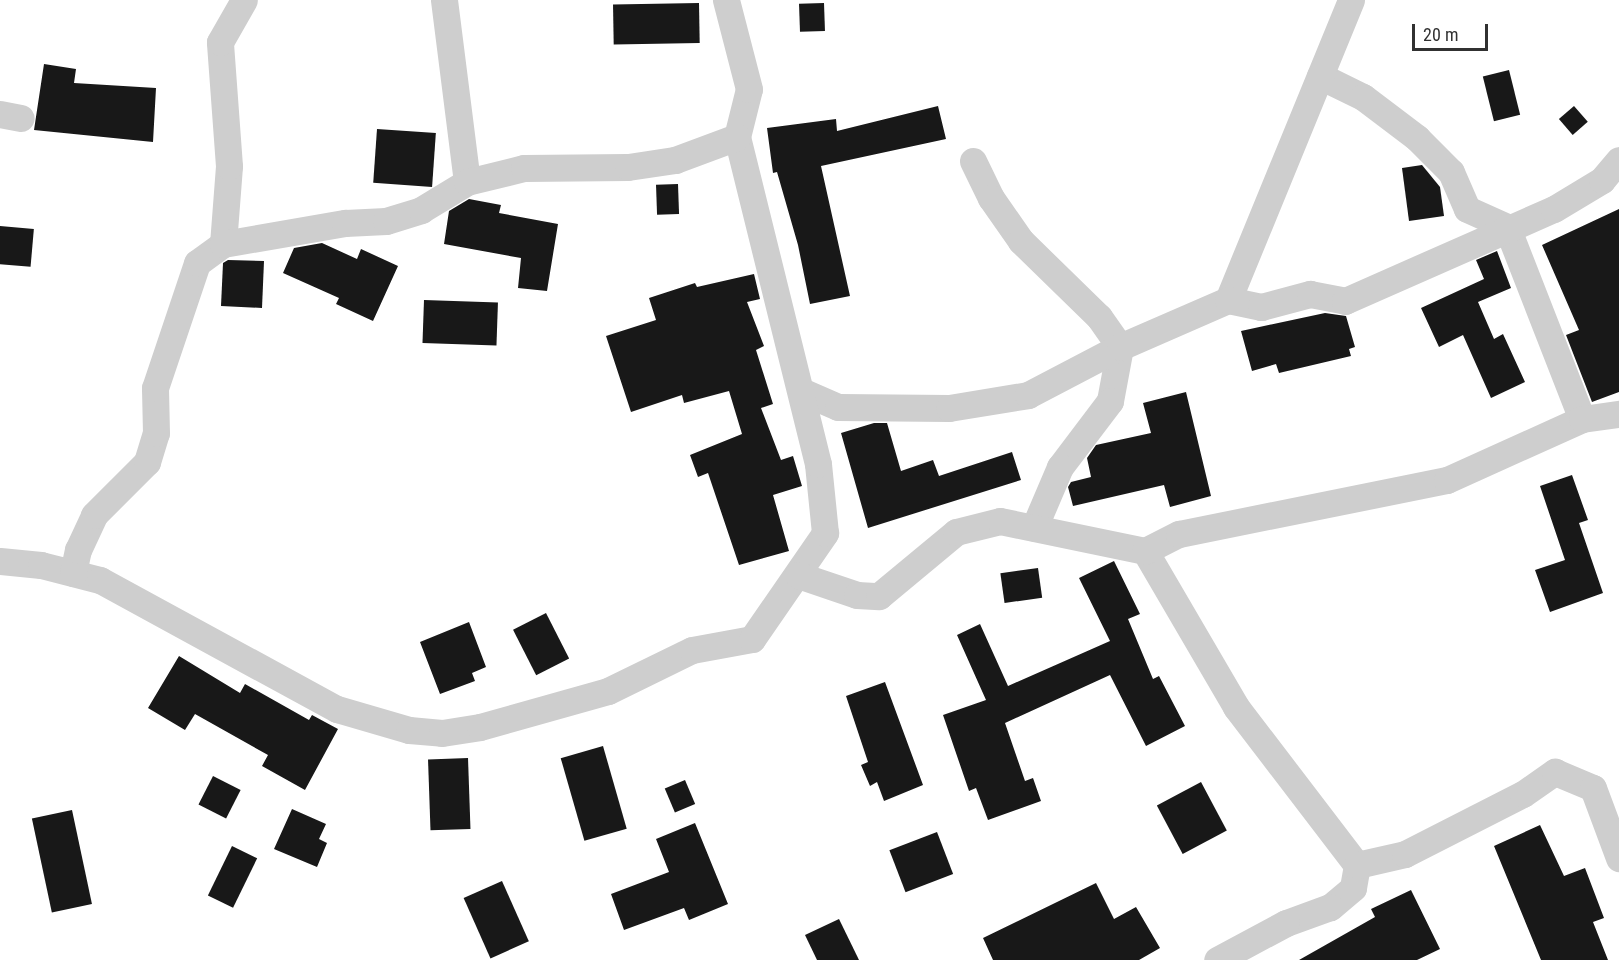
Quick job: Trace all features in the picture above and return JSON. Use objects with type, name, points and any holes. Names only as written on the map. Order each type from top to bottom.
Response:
[{"type":"street","points":[[224,244],[229,166],[220,42],[244,0]]},
{"type":"street","points":[[444,0],[467,182]]},
{"type":"street","points":[[0,561],[73,573],[100,580],[337,709],[410,730],[442,733],[608,691],[692,650],[752,639],[825,533],[818,464],[737,137],[749,89],[726,0]]},
{"type":"street","points":[[1228,300],[1351,0]]},
{"type":"street","points":[[1320,76],[1363,97],[1417,138],[1451,172],[1467,209],[1507,227],[1582,419]]},
{"type":"street","points":[[73,573],[78,550],[94,515],[147,462],[156,433],[155,388],[197,263],[224,244],[345,223],[386,221],[421,210],[467,182],[524,168],[568,171],[675,160],[737,137]]},
{"type":"street","points":[[801,391],[838,407],[949,408],[1028,395],[1120,347],[1228,300],[1261,306],[1310,294],[1345,301],[1507,227],[1554,209],[1602,180],[1619,160]]},
{"type":"street","points":[[974,161],[990,198],[1021,241],[1099,317],[1120,347],[1110,401],[1060,467],[1034,528]]},
{"type":"street","points":[[798,575],[857,595],[879,596],[956,532],[1000,521],[1145,550],[1179,534],[1447,480],[1582,419],[1619,414]]},
{"type":"street","points":[[1145,550],[1236,707],[1357,865],[1353,888],[1329,907],[1286,923],[1217,960]]},
{"type":"street","points":[[1357,865],[1406,854],[1513,800],[1556,772],[1593,788],[1619,858]]},
{"type":"building","points":[[699,3],[700,43],[614,44],[613,5]]},
{"type":"building","points":[[824,3],[825,31],[800,32],[799,4]]},
{"type":"building","points":[[44,64],[76,69],[74,83],[156,88],[153,142],[34,130]]},
{"type":"building","points":[[1509,70],[1520,115],[1494,121],[1483,77]]},
{"type":"building","points":[[938,106],[946,139],[821,166],[850,296],[810,304],[798,245],[777,172],[773,173],[767,128],[836,119],[837,131]]},
{"type":"building","points":[[1574,106],[1588,122],[1573,135],[1559,119]]},
{"type":"building","points":[[377,129],[436,133],[432,187],[373,183]]},
{"type":"building","points":[[1422,165],[1440,187],[1444,216],[1409,221],[1402,168]]},
{"type":"building","points":[[678,184],[679,214],[657,215],[656,185]]},
{"type":"building","points":[[469,199],[501,205],[499,213],[558,224],[547,291],[518,288],[521,258],[444,244],[449,211]]},
{"type":"building","points":[[1619,209],[1619,392],[1592,402],[1566,335],[1579,330],[1542,245]]},
{"type":"building","points":[[0,226],[34,229],[31,267],[0,264]]},
{"type":"building","points":[[322,243],[357,259],[361,249],[398,266],[373,321],[336,304],[339,298],[283,273],[294,248]]},
{"type":"building","points":[[1497,251],[1511,288],[1478,302],[1494,339],[1503,334],[1525,382],[1491,398],[1463,335],[1439,347],[1421,308],[1484,279],[1476,260]]},
{"type":"building","points":[[228,260],[264,261],[262,308],[221,306],[223,263]]},
{"type":"building","points":[[754,274],[760,299],[747,302],[764,346],[756,350],[773,404],[761,408],[781,460],[793,456],[802,486],[773,495],[789,551],[739,565],[708,473],[698,477],[690,455],[742,434],[729,391],[684,403],[682,395],[631,412],[606,336],[656,320],[649,298],[695,283],[697,287]]},
{"type":"building","points":[[424,300],[498,303],[496,346],[422,343]]},
{"type":"building","points":[[1325,313],[1346,316],[1355,347],[1349,349],[1351,356],[1279,373],[1276,364],[1252,371],[1241,331]]},
{"type":"building","points":[[1186,392],[1211,496],[1170,507],[1164,485],[1073,506],[1068,487],[1071,482],[1091,477],[1087,458],[1096,445],[1151,433],[1143,403]]},
{"type":"building","points":[[874,423],[887,423],[901,471],[933,460],[939,476],[1012,452],[1021,480],[868,528],[841,433]]},
{"type":"building","points":[[1572,475],[1588,520],[1579,523],[1603,593],[1550,612],[1535,570],[1565,560],[1540,486]]},
{"type":"building","points":[[1114,561],[1140,614],[1128,619],[1153,679],[1159,676],[1185,726],[1146,746],[1110,675],[1005,723],[1025,781],[1033,778],[1041,801],[988,820],[976,788],[969,791],[943,715],[986,700],[957,635],[980,624],[1008,686],[1110,641],[1079,578]]},
{"type":"building","points":[[1038,568],[1042,598],[1005,603],[1000,573]]},
{"type":"building","points":[[546,613],[569,658],[536,675],[513,630]]},
{"type":"building","points":[[469,622],[486,667],[472,673],[475,681],[440,694],[420,642]]},
{"type":"building","points":[[179,656],[240,693],[245,684],[309,720],[312,715],[338,729],[305,790],[262,766],[268,755],[195,714],[185,730],[148,708]]},
{"type":"building","points":[[885,682],[923,785],[884,801],[877,782],[870,786],[861,765],[868,762],[846,696]]},
{"type":"building","points":[[603,746],[627,829],[584,841],[561,758]]},
{"type":"building","points":[[468,758],[470,829],[431,830],[428,759]]},
{"type":"building","points":[[213,776],[241,790],[226,819],[198,805]]},
{"type":"building","points":[[685,780],[695,804],[675,813],[665,789]]},
{"type":"building","points":[[1201,782],[1227,831],[1183,854],[1157,805]]},
{"type":"building","points":[[292,809],[326,824],[319,839],[327,843],[317,867],[274,849]]},
{"type":"building","points":[[72,810],[92,904],[52,912],[32,819]]},
{"type":"building","points":[[695,823],[728,904],[689,920],[684,908],[624,930],[611,894],[669,872],[656,839]]},
{"type":"building","points":[[1540,825],[1564,876],[1585,868],[1604,918],[1593,922],[1608,960],[1541,960],[1494,846]]},
{"type":"building","points":[[937,832],[953,874],[906,892],[889,850]]},
{"type":"building","points":[[232,846],[257,858],[233,908],[208,895]]},
{"type":"building","points":[[502,881],[529,941],[490,958],[464,898]]},
{"type":"building","points":[[1096,883],[1114,919],[1136,907],[1160,948],[1139,960],[993,960],[983,938]]},
{"type":"building","points":[[1411,890],[1440,949],[1417,960],[1299,960],[1375,917],[1371,909]]},
{"type":"building","points":[[839,919],[859,960],[817,960],[805,935]]}]
